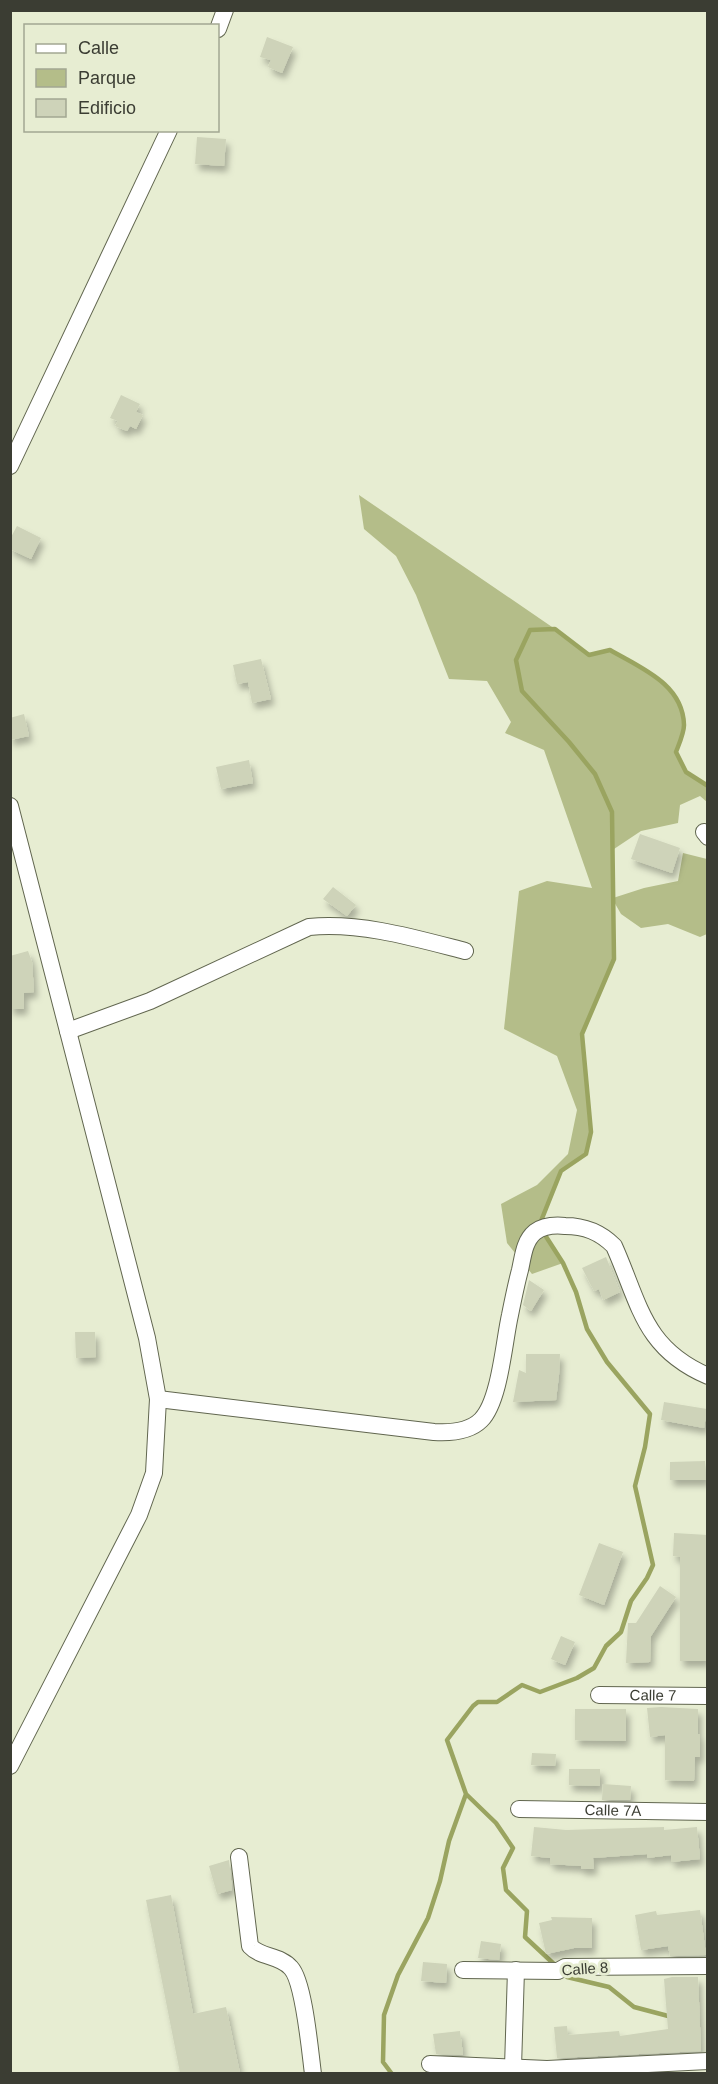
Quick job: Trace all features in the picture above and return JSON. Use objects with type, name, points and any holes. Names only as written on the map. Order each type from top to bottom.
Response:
[{"type":"street","points":[[219,26],[225,10]]},
{"type":"street","points":[[10,466],[169,132]]},
{"type":"street","points":[[10,806],[147,1338],[158,1400],[154,1473],[139,1515],[10,1766]]},
{"type":"street","points":[[68,1031],[150,1001],[309,927],[326,925],[392,933],[465,951]]},
{"type":"street","points":[[158,1400],[434,1432],[450,1433],[474,1425],[488,1411],[499,1378],[509,1316],[525,1244],[536,1231],[562,1225],[585,1227],[606,1237],[614,1246],[652,1334],[676,1359],[708,1376]]},
{"type":"street","name":"Calle 7","points":[[599,1695],[708,1696]]},
{"type":"street","name":"Calle 7A","points":[[519,1809],[708,1812]]},
{"type":"street","points":[[239,1857],[250,1946],[255,1951],[286,1963],[293,1969],[299,1984],[313,2073]]},
{"type":"street","name":"Calle 8","points":[[463,1970],[708,1966]]},
{"type":"street","points":[[513,2067],[516,1970]]},
{"type":"street","points":[[430,2064],[513,2067],[547,2071],[637,2070],[708,2061]]},
{"type":"green space","points":[[359,495],[555,629],[588,655],[610,650],[658,679],[668,688],[682,711],[684,728],[676,752],[686,772],[707,786],[707,802],[700,796],[680,805],[678,823],[641,831],[614,849],[613,898],[644,888],[678,881],[683,853],[707,859],[707,934],[700,937],[668,924],[641,928],[621,914],[613,900],[614,959],[582,1034],[591,1132],[586,1154],[561,1171],[541,1221],[545,1235],[563,1263],[532,1274],[507,1243],[501,1204],[537,1185],[568,1154],[577,1110],[557,1056],[504,1029],[519,891],[547,881],[592,888],[544,750],[505,733],[511,722],[487,681],[449,679],[416,595],[396,556],[364,529]]},
{"type":"building","points":[[267,37],[293,47],[282,73],[268,67],[271,60],[260,57]]},
{"type":"building","points":[[197,137],[226,139],[224,166],[195,164]]},
{"type":"building","points":[[121,395],[140,404],[136,412],[143,415],[136,429],[130,426],[127,431],[115,426],[118,421],[110,418]]},
{"type":"building","points":[[17,526],[41,538],[31,559],[10,549],[10,539]]},
{"type":"building","points":[[261,659],[271,699],[252,703],[248,682],[237,684],[233,665]]},
{"type":"building","points":[[24,714],[29,736],[10,740],[10,718]]},
{"type":"building","points":[[249,760],[253,783],[221,789],[216,767]]},
{"type":"building","points":[[640,834],[680,848],[672,873],[631,859]]},
{"type":"building","points":[[333,887],[356,905],[347,916],[323,899]]},
{"type":"building","points":[[28,951],[32,962],[34,992],[24,993],[24,1009],[10,1009],[10,956]]},
{"type":"building","points":[[606,1257],[620,1292],[603,1300],[599,1289],[594,1291],[582,1268]]},
{"type":"building","points":[[529,1280],[544,1290],[531,1311],[523,1305]]},
{"type":"building","points":[[75,1332],[95,1332],[96,1357],[76,1358]]},
{"type":"building","points":[[526,1354],[560,1354],[556,1400],[513,1402],[519,1370],[526,1373]]},
{"type":"building","points":[[664,1402],[707,1409],[704,1428],[661,1420]]},
{"type":"building","points":[[705,1461],[706,1480],[670,1480],[670,1462]]},
{"type":"building","points":[[674,1533],[708,1535],[706,1661],[680,1661],[680,1557],[673,1556]]},
{"type":"building","points":[[599,1543],[623,1552],[604,1605],[579,1595]]},
{"type":"building","points":[[660,1586],[676,1597],[651,1636],[650,1662],[626,1663],[628,1623],[636,1623]]},
{"type":"building","points":[[561,1636],[575,1642],[565,1665],[551,1659]]},
{"type":"building","points":[[647,1708],[698,1709],[700,1757],[695,1757],[694,1781],[665,1780],[665,1735],[650,1737]]},
{"type":"building","points":[[575,1709],[626,1709],[626,1741],[575,1740]]},
{"type":"building","points":[[532,1753],[556,1754],[555,1766],[531,1765]]},
{"type":"building","points":[[569,1769],[600,1769],[600,1786],[569,1785]]},
{"type":"building","points":[[603,1784],[631,1786],[630,1800],[602,1800]]},
{"type":"building","points":[[534,1827],[566,1830],[664,1827],[664,1830],[697,1827],[700,1859],[671,1862],[671,1855],[647,1858],[647,1854],[593,1858],[594,1869],[550,1864],[550,1858],[531,1856]]},
{"type":"building","points":[[229,1860],[232,1890],[217,1894],[209,1866]]},
{"type":"building","points":[[171,1895],[193,2014],[226,2007],[240,2073],[180,2073],[146,1900]]},
{"type":"building","points":[[700,1910],[706,1955],[670,1956],[668,1946],[641,1950],[635,1915],[656,1911],[657,1915]]},
{"type":"building","points":[[551,1917],[592,1918],[592,1948],[574,1948],[546,1954],[539,1923],[552,1920]]},
{"type":"building","points":[[481,1941],[501,1944],[499,1960],[478,1958]]},
{"type":"building","points":[[423,1962],[447,1964],[446,1983],[421,1981]]},
{"type":"building","points":[[698,1977],[701,2051],[557,2058],[554,2027],[567,2026],[568,2035],[619,2031],[620,2036],[668,2029],[664,1979]]},
{"type":"building","points":[[460,2031],[463,2055],[436,2054],[433,2034]]},
{"type":"waterway","points":[[541,1221],[561,1171],[586,1154],[591,1132],[582,1034],[614,959],[612,812],[595,774],[522,691],[516,660],[530,630],[555,629],[589,655],[610,650],[658,679],[668,688],[682,711],[684,728],[676,752],[686,772],[708,786]]},
{"type":"waterway","points":[[392,2074],[383,2062],[384,2015],[398,1975],[428,1918],[440,1881],[449,1841],[466,1794],[447,1740],[478,1702],[497,1702],[522,1685],[540,1692],[577,1678],[594,1668],[606,1646],[621,1632],[631,1601],[653,1565],[635,1486],[645,1447],[650,1414],[607,1362],[587,1329],[576,1292],[563,1263],[545,1235]]},
{"type":"waterway","points":[[466,1794],[496,1823],[513,1848],[503,1868],[506,1890],[527,1911],[525,1937],[555,1965]]},
{"type":"waterway","points":[[563,1973],[567,1977],[609,1987],[634,2007],[672,2017]]}]
